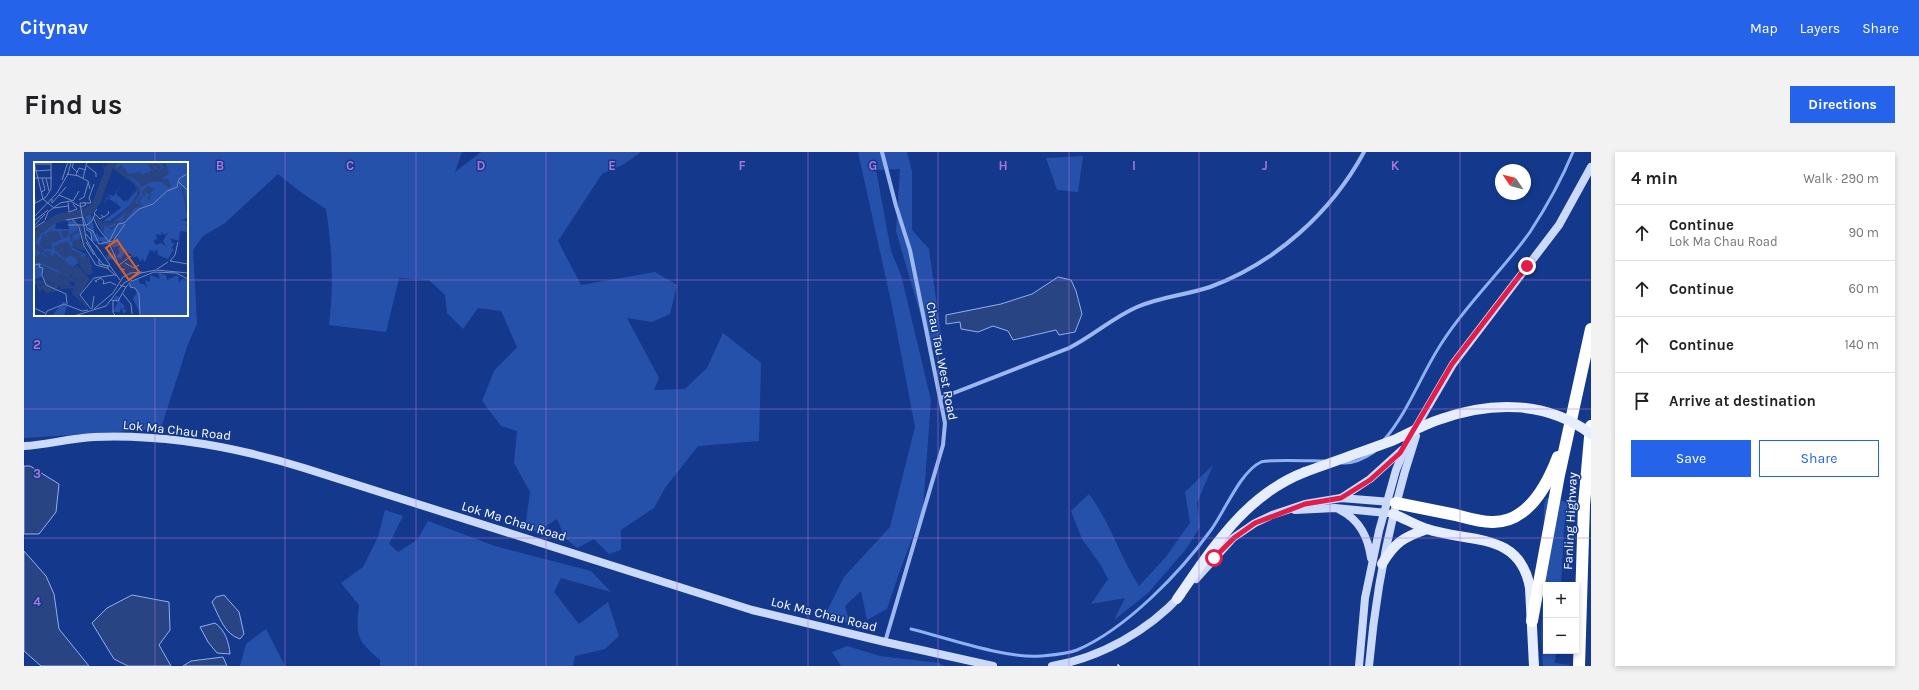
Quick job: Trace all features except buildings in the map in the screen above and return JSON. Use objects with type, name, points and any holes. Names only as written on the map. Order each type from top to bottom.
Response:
[{"type":"highway","points":[[1532,621],[1569,428],[1591,329]]},
{"type":"highway","name":"Fanling Highway","points":[[1579,666],[1584,505],[1591,426]]},
{"type":"highway","points":[[1390,508],[1492,522],[1510,519],[1531,505],[1541,491],[1554,468],[1569,428]]},
{"type":"main road","points":[[1177,599],[1214,546],[1235,521],[1254,502],[1274,488],[1305,472],[1394,440],[1441,419],[1484,408],[1511,406],[1536,409],[1560,416],[1591,434]]},
{"type":"main road","points":[[1390,508],[1427,529],[1502,546],[1513,553],[1528,576],[1534,666]]},
{"type":"main road","points":[[1377,563],[1402,539],[1427,529]]},
{"type":"street","name":"Chau Tau West Road","points":[[882,152],[896,206],[910,250],[945,423],[943,445],[885,642]]},
{"type":"street","points":[[941,398],[1069,348],[1137,307],[1208,287],[1250,269],[1280,249],[1309,225],[1339,190],[1364,152]]},
{"type":"street","points":[[1341,498],[1370,480],[1400,453],[1452,364],[1559,225],[1591,167]]},
{"type":"street","points":[[1390,508],[1423,414]]},
{"type":"street","name":"Lok Ma Chau Road","points":[[24,446],[82,438],[124,437],[210,445],[247,452],[304,468],[752,610],[993,666]]},
{"type":"street","points":[[1359,666],[1365,598],[1377,563],[1390,508],[1396,470],[1408,441]]},
{"type":"street","points":[[1052,666],[1083,658],[1113,645],[1147,625],[1177,599],[1240,533],[1263,518],[1305,504],[1341,498],[1390,508]]},
{"type":"street","points":[[1335,508],[1354,519],[1364,532],[1377,563],[1376,599],[1369,666]]},
{"type":"street","points":[[1288,510],[1390,508]]},
{"type":"shaded area","points":[[24,152],[462,152],[455,172],[481,152],[641,152],[624,164],[602,174],[558,241],[581,285],[655,272],[677,285],[670,314],[652,322],[627,318],[659,378],[654,390],[685,389],[707,368],[723,333],[761,363],[759,441],[698,446],[665,488],[654,508],[621,530],[621,550],[609,554],[594,539],[577,548],[565,538],[557,519],[536,532],[526,522],[530,492],[514,463],[517,431],[501,426],[482,401],[494,371],[517,347],[501,311],[478,308],[463,329],[447,313],[445,295],[429,280],[399,278],[386,332],[329,325],[331,310],[332,267],[326,209],[302,193],[278,174],[225,223],[203,236],[193,250],[197,324],[188,344],[160,431],[146,430],[24,438]]},
{"type":"shaded area","points":[[858,152],[907,152],[912,171],[912,230],[929,249],[942,342],[930,348],[896,231],[900,169],[876,170],[891,251],[901,275],[931,400],[923,509],[887,609],[867,620],[861,591],[845,606],[850,624],[826,613],[844,577],[890,527],[915,427],[892,306]]},
{"type":"shaded area","points":[[1083,156],[1078,192],[1057,190],[1046,158]]},
{"type":"shaded area","points":[[1058,277],[1071,280],[1076,291],[1082,314],[1075,332],[1059,335],[1056,330],[1013,340],[1008,331],[993,326],[978,332],[961,329],[960,322],[946,324],[946,315],[1001,304],[1032,294]]},
{"type":"shaded area","points":[[1213,465],[1197,503],[1200,527],[1186,549],[1148,593],[1114,620],[1125,598],[1091,604],[1108,579],[1100,564],[1082,539],[1071,511],[1089,494],[1103,516],[1139,586],[1165,558],[1190,523],[1185,492]]},
{"type":"shaded area","points":[[24,466],[30,466],[59,484],[56,512],[39,534],[24,534]]},
{"type":"shaded area","points":[[1546,498],[1568,502],[1564,528],[1561,582],[1543,582],[1544,505]]},
{"type":"shaded area","points":[[385,510],[403,516],[389,544],[398,552],[417,540],[428,521],[495,546],[591,571],[611,592],[561,578],[554,592],[579,624],[608,602],[619,636],[605,649],[575,656],[573,666],[380,666],[380,660],[366,647],[359,637],[359,605],[341,583],[363,567],[378,537]]},
{"type":"shaded area","points":[[24,551],[46,576],[54,594],[59,629],[89,666],[41,666],[24,651]]},
{"type":"shaded area","points":[[1543,592],[1543,654],[1556,654],[1555,663],[1570,665],[1569,666],[1543,666],[1541,634]]},
{"type":"shaded area","points":[[132,595],[169,602],[170,630],[159,645],[171,666],[128,666],[114,659],[92,623],[107,608]]},
{"type":"shaded area","points":[[224,595],[239,612],[244,634],[240,639],[234,637],[226,629],[212,602],[216,597]]},
{"type":"shaded area","points":[[215,623],[226,637],[230,654],[217,653],[208,642],[200,627]]},
{"type":"shaded area","points":[[266,629],[285,666],[240,666],[246,644]]},
{"type":"shaded area","points":[[847,646],[880,656],[939,663],[944,666],[841,666],[832,652]]},
{"type":"shaded area","points":[[223,657],[227,666],[183,666],[191,661]]},
{"type":"waterway","points":[[1384,440],[1401,417],[1443,341],[1474,299],[1509,260],[1530,232],[1564,173],[1573,152]]},
{"type":"waterway","points":[[1342,463],[1350,463],[1359,460],[1374,452]]},
{"type":"waterway","points":[[911,629],[976,647],[1011,654],[1041,656],[1077,650],[1096,641],[1133,614],[1168,581],[1184,564],[1211,530],[1233,493],[1246,474],[1253,467],[1265,461],[1324,461]]},
{"type":"route","points":[[1214,558],[1227,544],[1246,528],[1263,518],[1305,504],[1341,498],[1370,480],[1400,453],[1452,364],[1527,266]]}]
